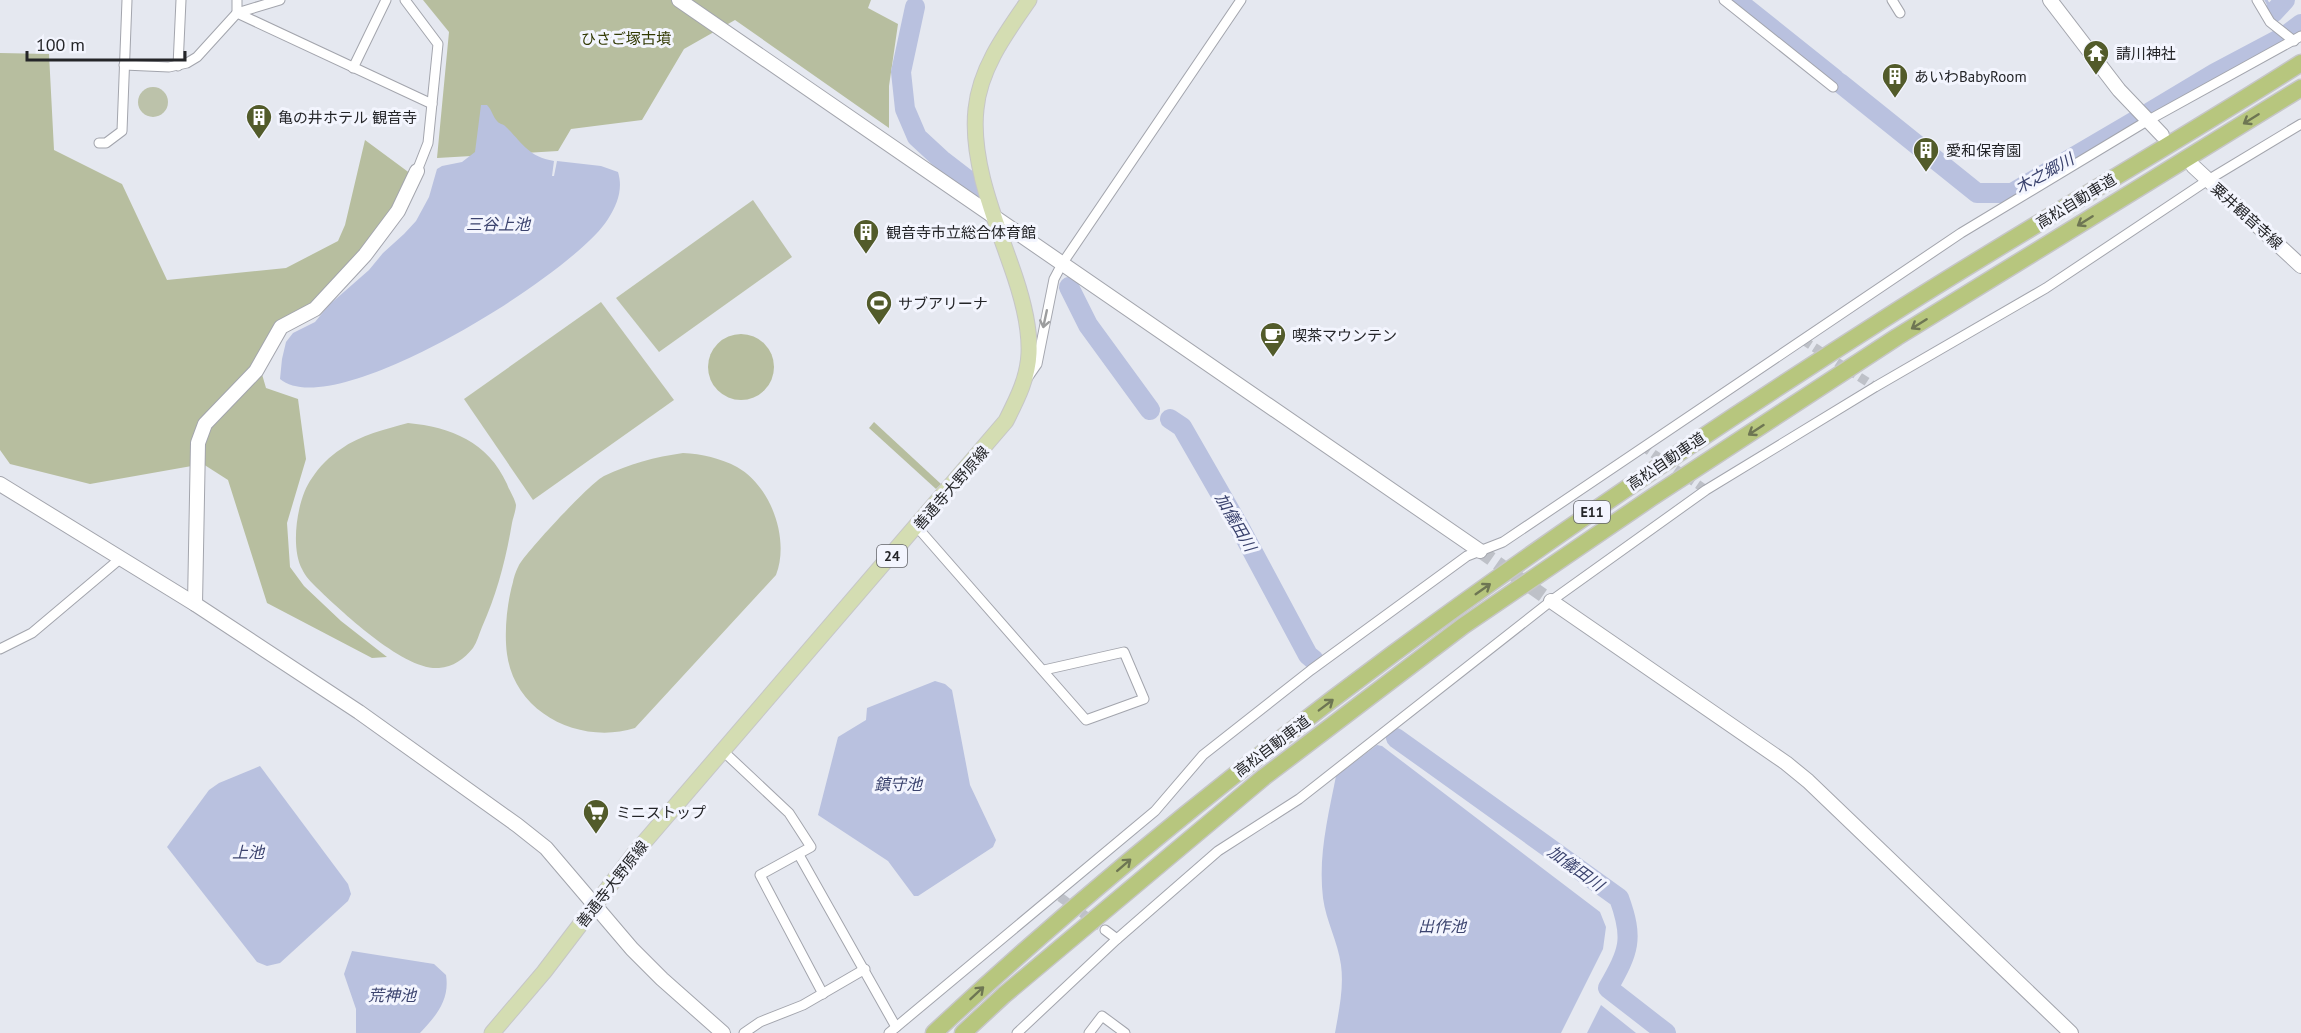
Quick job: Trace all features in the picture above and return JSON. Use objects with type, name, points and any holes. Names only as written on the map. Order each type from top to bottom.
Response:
[{"type":"highway","name":"高松自動車道","points":[[934,1033],[988,982],[1151,842],[1253,760],[1474,595],[1639,478],[1886,317],[2301,63]]},
{"type":"highway","name":"高松自動車道","points":[[963,1033],[1004,995],[1255,784],[1463,626],[1651,498],[1897,337],[2301,88]]},
{"type":"main road","name":"善通寺大野原線","points":[[492,1033],[526,995],[634,854],[1006,421],[1023,386],[1029,354],[1027,324],[1022,298],[979,161],[975,134],[976,108],[981,82],[993,54],[1029,0]]},
{"type":"street","points":[[99,142],[106,143],[122,131],[127,0]]},
{"type":"street","points":[[178,66],[180,0]]},
{"type":"street","points":[[237,0],[237,13]]},
{"type":"street","points":[[124,65],[178,66],[197,57],[237,13],[280,0]]},
{"type":"street","points":[[352,68],[386,0]]},
{"type":"street","points":[[195,604],[200,433],[205,424],[256,371],[281,327],[315,309],[365,255],[398,211],[428,143],[438,44],[405,0]]},
{"type":"street","points":[[679,0],[1480,551]]},
{"type":"street","points":[[1023,386],[1037,364],[1054,279],[1062,264],[1241,0]]},
{"type":"street","points":[[1724,0],[1833,87]]},
{"type":"street","points":[[1892,0],[1900,13]]},
{"type":"street","points":[[2050,0],[2119,90],[2162,135]]},
{"type":"street","points":[[799,855],[866,969],[893,1030],[1057,896],[1155,811],[1203,755],[1329,657],[1467,556],[1503,542],[1961,233],[2205,87],[2297,38],[2270,21],[2257,0]]},
{"type":"street","points":[[237,13],[432,104]]},
{"type":"street","points":[[1017,1033],[1117,939],[1218,851],[1299,800],[1551,601],[1706,490],[1875,387],[2046,288],[2208,180],[2301,124]]},
{"type":"street","name":"粟井観音寺線","points":[[2193,166],[2301,266]]},
{"type":"street","points":[[0,484],[195,604],[359,712],[517,825],[546,848],[594,906],[662,979],[723,1033]]},
{"type":"street","points":[[917,527],[1086,720],[1144,699],[1124,652],[1044,670]]},
{"type":"street","points":[[0,649],[32,633],[121,558]]},
{"type":"street","points":[[1551,601],[1786,763],[1808,781],[2071,1033]]},
{"type":"street","points":[[723,751],[789,813],[811,847],[760,875],[823,994]]},
{"type":"street","points":[[1105,930],[1117,939]]},
{"type":"street","points":[[744,1033],[760,1022],[803,1005],[866,969]]},
{"type":"street","points":[[1089,1033],[1102,1016],[1125,1033]]},
{"type":"green space","name":"ひさご塚古墳","points":[[423,0],[871,0],[868,8],[898,24],[889,86],[889,128],[735,20],[684,49],[642,120],[571,129],[558,151],[437,158],[449,32]]},
{"type":"green space","points":[[0,53],[49,54],[54,150],[122,184],[167,280],[286,268],[338,241],[345,225],[365,140],[411,174],[393,208],[366,248],[315,301],[275,325],[259,364],[266,388],[298,399],[306,459],[287,523],[290,567],[304,586],[341,621],[387,657],[372,658],[267,603],[228,480],[203,464],[90,484],[10,464],[0,450]]},
{"type":"green space","points":[[153,87],[159,88],[167,96],[167,108],[159,116],[153,117],[147,116],[139,108],[138,102],[139,96],[147,88]]},
{"type":"green space","points":[[753,200],[792,257],[659,352],[616,298]]},
{"type":"green space","points":[[601,302],[674,400],[533,500],[464,399]]},
{"type":"green space","points":[[734,334],[748,334],[760,339],[769,348],[774,367],[772,380],[765,391],[748,400],[734,400],[722,395],[713,386],[708,374],[708,360],[713,348],[722,339]]},
{"type":"green space","points":[[874,422],[941,484],[936,489],[869,428]]},
{"type":"green space","points":[[408,423],[439,428],[479,447],[499,469],[516,505],[500,576],[476,643],[462,659],[439,668],[409,660],[391,650],[357,624],[308,579],[298,560],[296,548],[297,523],[302,498],[321,466],[356,440]]},
{"type":"green space","points":[[683,453],[711,457],[731,464],[749,476],[759,487],[768,500],[779,530],[780,561],[776,575],[635,728],[614,732],[593,732],[573,728],[554,720],[537,708],[523,693],[513,675],[507,654],[508,608],[518,567],[560,518],[604,476],[642,461]]},
{"type":"water","name":"三谷上池","points":[[481,105],[487,105],[498,122],[531,152],[554,161],[552,176],[554,176],[557,161],[601,166],[618,172],[619,196],[608,219],[587,243],[551,273],[452,336],[399,363],[350,381],[308,388],[280,379],[286,342],[293,333],[315,322],[329,305],[369,270],[416,221],[429,197],[437,169],[462,162],[475,152]]},
{"type":"water","name":"鎮守池","points":[[935,681],[945,684],[952,690],[970,785],[996,840],[993,847],[918,896],[914,896],[888,861],[818,815],[838,737],[866,720],[867,708]]},
{"type":"water","name":"出作池","points":[[1377,745],[1382,746],[1600,912],[1606,927],[1603,949],[1561,1033],[1335,1033],[1341,999],[1342,974],[1323,898],[1322,867],[1325,837],[1336,776]]},
{"type":"water","name":"上池","points":[[260,766],[348,884],[351,894],[348,901],[280,963],[267,966],[257,962],[167,847],[209,790],[219,783]]},
{"type":"water","name":"荒神池","points":[[352,951],[434,964],[446,975],[444,1000],[420,1033],[356,1033],[356,1009],[344,974]]},
{"type":"water","points":[[1601,1005],[1636,1033],[1587,1033]]},
{"type":"waterway","name":"木之郷川","points":[[1736,0],[1835,79]]},
{"type":"waterway","points":[[2266,0],[2273,13]]},
{"type":"waterway","name":"木之郷川","points":[[2273,13],[2285,0]]},
{"type":"waterway","name":"加儀田川","points":[[915,7],[901,72],[905,109],[917,137],[978,188]]},
{"type":"waterway","name":"木之郷川","points":[[2289,33],[2301,24]]},
{"type":"waterway","name":"木之郷川","points":[[2150,112],[2215,73],[2281,38]]},
{"type":"waterway","name":"木之郷川","points":[[1840,83],[1977,193],[2012,193],[2133,122]]},
{"type":"waterway","name":"加儀田川","points":[[1069,287],[1088,325],[1150,410]]},
{"type":"waterway","name":"加儀田川","points":[[1170,419],[1182,427],[1240,528],[1308,655],[1314,660]]},
{"type":"waterway","name":"加儀田川","points":[[1396,738],[1619,898],[1627,924],[1627,944],[1621,964],[1608,988],[1666,1033]]},
{"type":"tunnel","points":[[1803,340],[1875,387]]},
{"type":"tunnel","points":[[1642,446],[1706,490]]},
{"type":"tunnel","points":[[1480,551],[1551,601]]},
{"type":"tunnel","points":[[1060,897],[1105,930]]},
{"type":"place","name":"請川神社","points":[[2096,76]]},
{"type":"place","name":"あいわBabyRoom","points":[[1895,99]]},
{"type":"place","name":"亀の井ホテル 観音寺","points":[[259,140]]},
{"type":"place","name":"愛和保育園","points":[[1926,173]]},
{"type":"place","name":"観音寺市立総合体育館","points":[[866,255]]},
{"type":"place","name":"サブアリーナ","points":[[879,326]]},
{"type":"place","name":"喫茶マウンテン","points":[[1273,358]]},
{"type":"place","name":"ミニストップ","points":[[596,835]]}]
